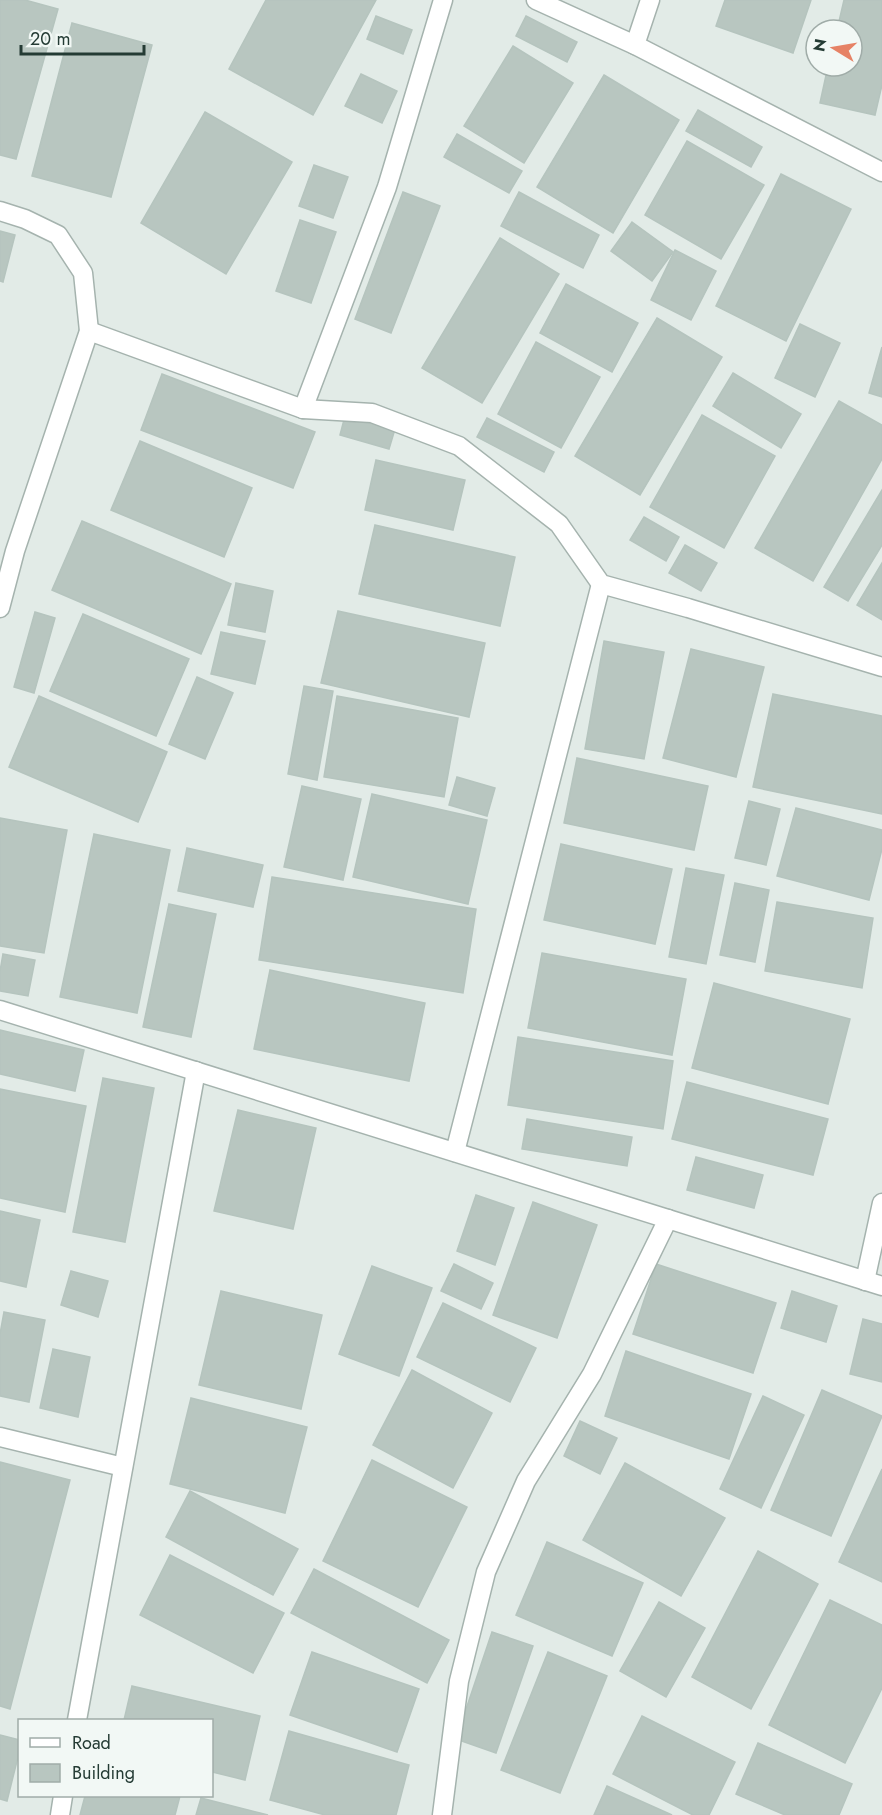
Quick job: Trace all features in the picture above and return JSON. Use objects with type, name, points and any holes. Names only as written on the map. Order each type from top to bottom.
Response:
[{"type":"street","points":[[303,409],[387,187],[443,0]]},
{"type":"street","points":[[536,0],[635,45],[882,172]]},
{"type":"street","points":[[635,45],[650,0]]},
{"type":"street","points":[[0,211],[25,219],[58,235],[83,273],[89,331],[8,549],[0,609]]},
{"type":"street","points":[[89,331],[303,409],[372,413],[459,446],[559,524],[601,584],[882,667]]},
{"type":"street","points":[[455,1152],[601,584]]},
{"type":"street","points":[[0,1010],[873,1283],[882,1203]]},
{"type":"street","points":[[77,1719],[196,1071]]},
{"type":"street","points":[[442,1815],[459,1681],[486,1572],[526,1481],[592,1374],[668,1219]]},
{"type":"street","points":[[0,1437],[123,1467]]},
{"type":"street","points":[[60,1815],[63,1797]]},
{"type":"building","points":[[0,0],[25,0],[58,9],[16,159],[0,155]]},
{"type":"building","points":[[266,0],[376,0],[313,115],[229,69]]},
{"type":"building","points":[[725,0],[811,0],[793,53],[716,26]]},
{"type":"building","points":[[844,0],[882,0],[882,85],[875,115],[820,103],[825,78],[864,78],[864,18],[840,18]]},
{"type":"building","points":[[376,16],[412,30],[403,54],[367,39]]},
{"type":"building","points":[[526,16],[577,42],[567,62],[516,36]]},
{"type":"building","points":[[72,23],[152,45],[111,197],[32,176]]},
{"type":"building","points":[[513,46],[573,83],[524,163],[464,126]]},
{"type":"building","points":[[361,74],[397,91],[382,123],[345,106]]},
{"type":"building","points":[[604,75],[679,120],[613,233],[537,187]]},
{"type":"building","points":[[698,110],[762,147],[751,167],[686,131]]},
{"type":"building","points":[[205,112],[292,162],[226,274],[141,223]]},
{"type":"building","points":[[457,134],[522,171],[509,193],[444,157]]},
{"type":"building","points":[[687,141],[764,185],[721,259],[645,215]]},
{"type":"building","points":[[314,165],[348,177],[333,218],[299,206]]},
{"type":"building","points":[[781,174],[851,209],[786,341],[716,306]]},
{"type":"building","points":[[403,192],[440,206],[391,333],[355,319]]},
{"type":"building","points":[[519,192],[599,235],[583,268],[501,226]]},
{"type":"building","points":[[300,220],[336,232],[311,303],[276,291]]},
{"type":"building","points":[[632,222],[673,252],[652,281],[611,251]]},
{"type":"building","points":[[0,231],[15,235],[3,282],[0,281]]},
{"type":"building","points":[[500,238],[559,274],[482,403],[422,368]]},
{"type":"building","points":[[675,250],[716,271],[691,320],[651,300]]},
{"type":"building","points":[[566,284],[638,323],[612,372],[540,333]]},
{"type":"building","points":[[657,318],[722,357],[640,495],[575,456]]},
{"type":"building","points":[[800,324],[840,343],[815,397],[775,378]]},
{"type":"building","points":[[536,342],[600,377],[561,448],[498,414]]},
{"type":"building","points":[[882,347],[882,397],[869,393]]},
{"type":"building","points":[[733,373],[801,414],[781,448],[713,406]]},
{"type":"building","points":[[162,374],[315,432],[293,488],[141,430]]},
{"type":"building","points":[[839,401],[882,425],[882,459],[813,581],[755,548]]},
{"type":"building","points":[[702,415],[775,456],[724,548],[650,507]]},
{"type":"building","points":[[345,416],[395,429],[389,449],[340,435]]},
{"type":"building","points":[[487,418],[554,452],[544,472],[477,437]]},
{"type":"building","points":[[140,441],[252,488],[224,557],[111,510]]},
{"type":"building","points":[[376,460],[465,480],[453,530],[365,510]]},
{"type":"building","points":[[882,490],[882,545],[848,601],[824,587]]},
{"type":"building","points":[[644,517],[679,537],[666,561],[630,540]]},
{"type":"building","points":[[82,521],[231,584],[201,654],[52,590]]},
{"type":"building","points":[[375,525],[515,557],[500,626],[359,594]]},
{"type":"building","points":[[685,545],[717,563],[701,591],[669,573]]},
{"type":"building","points":[[882,563],[882,620],[857,605]]},
{"type":"building","points":[[236,583],[273,591],[265,632],[228,625]]},
{"type":"building","points":[[338,611],[485,643],[469,717],[321,683]]},
{"type":"building","points":[[35,612],[55,618],[34,693],[14,687]]},
{"type":"building","points":[[83,614],[189,659],[156,736],[50,691]]},
{"type":"building","points":[[221,632],[265,641],[255,684],[211,674]]},
{"type":"building","points":[[604,641],[664,652],[644,759],[585,749]]},
{"type":"building","points":[[691,649],[764,667],[736,777],[663,758]]},
{"type":"building","points":[[197,677],[233,693],[205,759],[169,744]]},
{"type":"building","points":[[304,686],[333,691],[317,780],[288,774]]},
{"type":"building","points":[[773,694],[882,716],[882,814],[753,787]]},
{"type":"building","points":[[39,696],[167,752],[138,822],[9,767]]},
{"type":"building","points":[[337,696],[458,718],[444,797],[324,777]]},
{"type":"building","points":[[577,758],[708,786],[694,850],[564,823]]},
{"type":"building","points":[[457,777],[495,788],[487,816],[449,805]]},
{"type":"building","points":[[302,786],[361,799],[343,880],[284,867]]},
{"type":"building","points":[[372,794],[487,820],[468,904],[353,877]]},
{"type":"building","points":[[749,801],[780,809],[766,865],[735,858]]},
{"type":"building","points":[[796,808],[882,830],[882,849],[869,900],[777,876]]},
{"type":"building","points":[[0,818],[67,830],[44,953],[0,946]]},
{"type":"building","points":[[94,834],[170,850],[137,1013],[60,997]]},
{"type":"building","points":[[561,844],[672,869],[655,944],[544,920]]},
{"type":"building","points":[[187,848],[263,865],[253,907],[178,891]]},
{"type":"building","points":[[686,868],[724,875],[706,964],[669,957]]},
{"type":"building","points":[[272,877],[476,909],[463,993],[259,960]]},
{"type":"building","points":[[735,883],[769,890],[755,962],[720,955]]},
{"type":"building","points":[[777,902],[873,918],[862,988],[765,971]]},
{"type":"building","points":[[169,904],[216,914],[191,1037],[143,1027]]},
{"type":"building","points":[[542,953],[686,979],[672,1055],[528,1028]]},
{"type":"building","points":[[3,954],[35,960],[28,996],[0,991]]},
{"type":"building","points":[[270,970],[425,1003],[409,1081],[254,1049]]},
{"type":"building","points":[[714,983],[850,1019],[828,1104],[692,1068]]},
{"type":"building","points":[[0,1030],[84,1050],[75,1091],[0,1074]]},
{"type":"building","points":[[518,1037],[673,1061],[663,1129],[508,1105]]},
{"type":"building","points":[[103,1078],[154,1088],[125,1242],[73,1232]]},
{"type":"building","points":[[687,1082],[828,1119],[813,1175],[672,1139]]},
{"type":"building","points":[[0,1089],[86,1106],[65,1212],[0,1198]]},
{"type":"building","points":[[238,1110],[316,1128],[293,1229],[214,1211]]},
{"type":"building","points":[[527,1119],[632,1137],[627,1166],[522,1149]]},
{"type":"building","points":[[696,1157],[763,1175],[754,1208],[687,1190]]},
{"type":"building","points":[[476,1195],[514,1208],[495,1265],[457,1251]]},
{"type":"building","points":[[533,1202],[597,1225],[557,1338],[493,1315]]},
{"type":"building","points":[[0,1211],[40,1220],[26,1287],[0,1281]]},
{"type":"building","points":[[454,1264],[493,1283],[481,1309],[441,1291]]},
{"type":"building","points":[[656,1264],[776,1303],[753,1373],[633,1334]]},
{"type":"building","points":[[372,1266],[432,1288],[399,1376],[339,1354]]},
{"type":"building","points":[[71,1271],[108,1281],[98,1317],[61,1305]]},
{"type":"building","points":[[221,1291],[322,1315],[301,1409],[199,1385]]},
{"type":"building","points":[[792,1291],[837,1306],[826,1342],[781,1328]]},
{"type":"building","points":[[443,1303],[536,1348],[510,1402],[417,1357]]},
{"type":"building","points":[[4,1312],[45,1320],[29,1402],[0,1396],[0,1334]]},
{"type":"building","points":[[863,1319],[882,1324],[882,1382],[850,1374]]},
{"type":"building","points":[[53,1349],[90,1357],[78,1417],[40,1408]]},
{"type":"building","points":[[626,1351],[751,1394],[729,1459],[605,1416]]},
{"type":"building","points":[[412,1370],[492,1413],[453,1488],[373,1445]]},
{"type":"building","points":[[822,1390],[882,1416],[831,1536],[771,1510]]},
{"type":"building","points":[[763,1396],[804,1415],[761,1508],[720,1489]]},
{"type":"building","points":[[191,1398],[307,1427],[285,1513],[170,1484]]},
{"type":"building","points":[[580,1421],[617,1438],[600,1474],[564,1456]]},
{"type":"building","points":[[372,1460],[467,1507],[418,1607],[323,1561]]},
{"type":"building","points":[[0,1462],[70,1480],[10,1709],[0,1706]]},
{"type":"building","points":[[625,1463],[725,1518],[681,1596],[583,1540]]},
{"type":"building","points":[[882,1469],[882,1582],[839,1562]]},
{"type":"building","points":[[190,1491],[298,1549],[273,1595],[166,1537]]},
{"type":"building","points":[[547,1542],[643,1583],[612,1656],[516,1615]]},
{"type":"building","points":[[758,1551],[818,1584],[751,1709],[692,1677]]},
{"type":"building","points":[[170,1555],[284,1613],[253,1673],[140,1615]]},
{"type":"building","points":[[314,1569],[449,1640],[427,1683],[291,1613]]},
{"type":"building","points":[[830,1600],[882,1625],[882,1688],[845,1763],[769,1725]]},
{"type":"building","points":[[659,1602],[705,1628],[666,1697],[620,1671]]},
{"type":"building","points":[[492,1632],[533,1646],[496,1753],[456,1739]]},
{"type":"building","points":[[312,1652],[419,1689],[397,1752],[290,1715]]},
{"type":"building","points":[[548,1652],[607,1676],[560,1793],[501,1770]]},
{"type":"building","points":[[132,1686],[260,1716],[245,1780],[213,1772],[213,1719],[124,1719]]},
{"type":"building","points":[[642,1716],[735,1762],[709,1815],[693,1815],[613,1774]]},
{"type":"building","points":[[289,1731],[409,1765],[396,1815],[325,1815],[270,1800]]},
{"type":"building","points":[[0,1735],[18,1740],[18,1757],[7,1801],[0,1799]]},
{"type":"building","points":[[758,1743],[852,1784],[839,1815],[785,1815],[736,1794]]},
{"type":"building","points":[[607,1786],[672,1815],[594,1815]]},
{"type":"building","points":[[85,1797],[180,1797],[175,1815],[80,1815]]},
{"type":"building","points":[[201,1798],[268,1815],[196,1815]]}]
